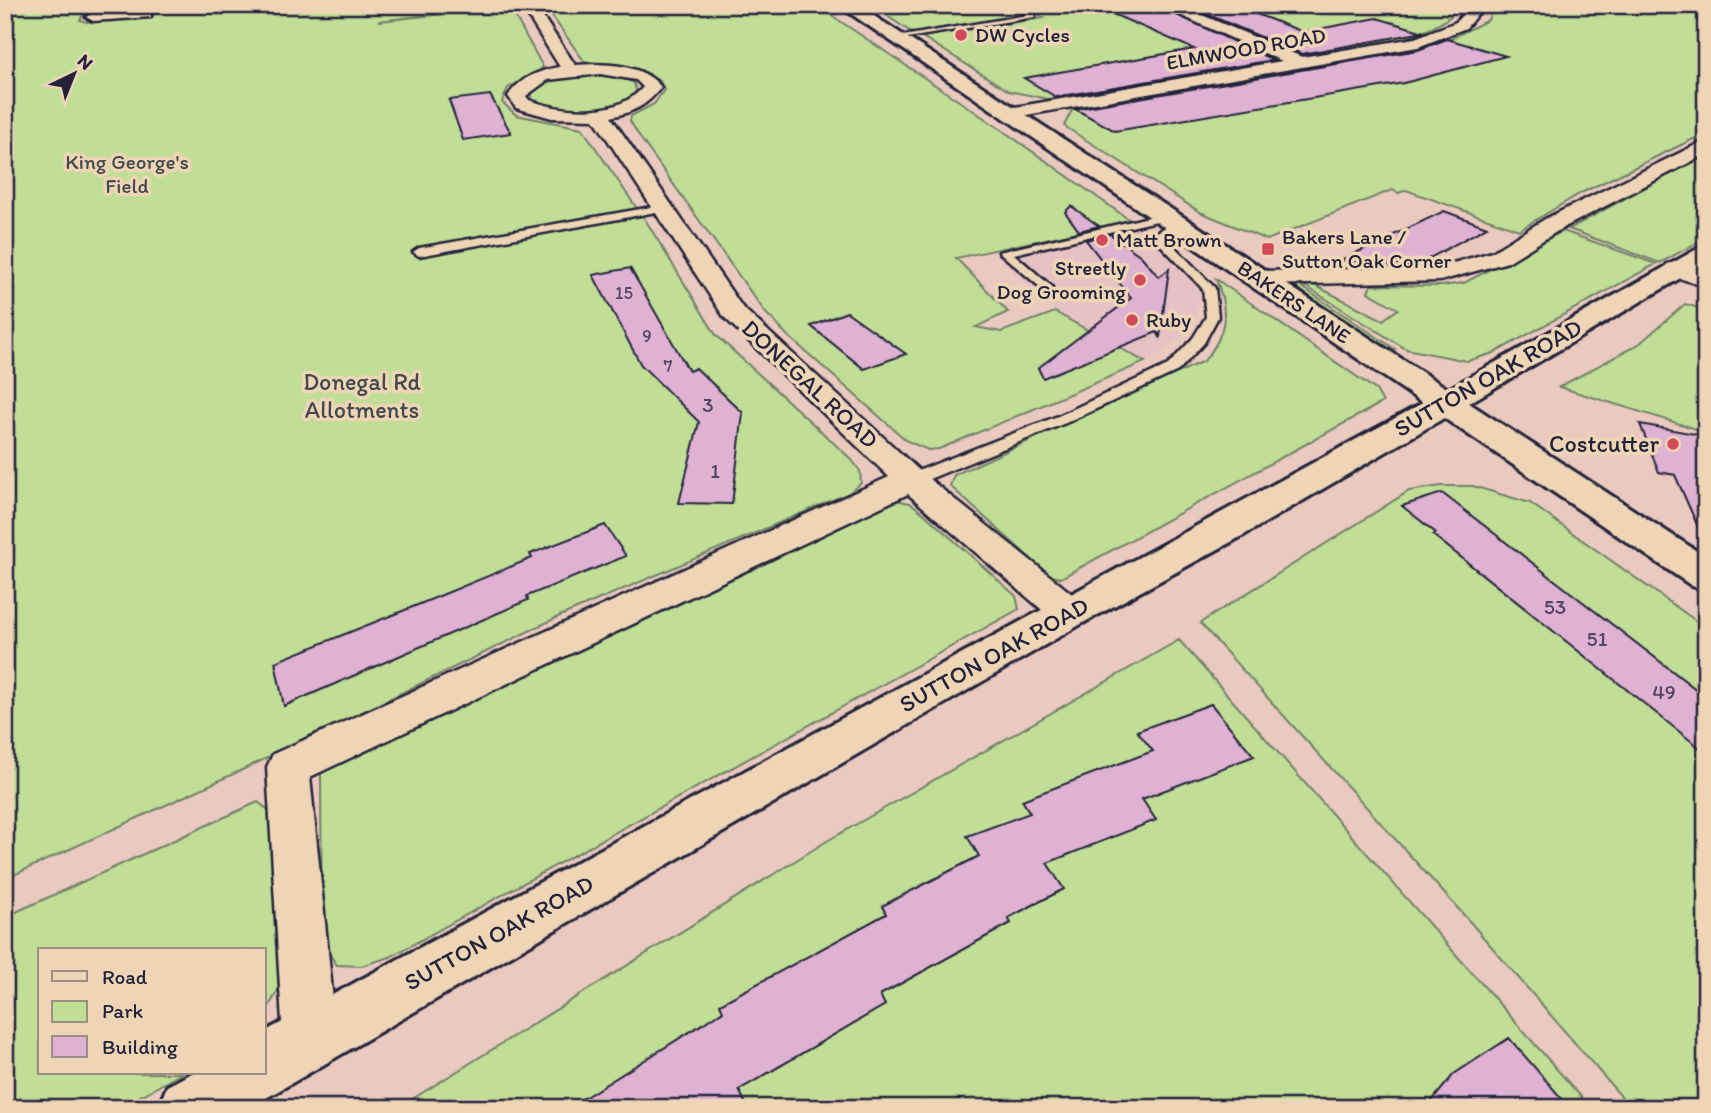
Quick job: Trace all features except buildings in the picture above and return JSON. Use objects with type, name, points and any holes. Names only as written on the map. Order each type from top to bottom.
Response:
[{"type":"street","points":[[528,5],[571,71]]},
{"type":"street","name":"BAKERS LANE","points":[[846,5],[1706,576]]},
{"type":"street","points":[[1165,5],[1302,63]]},
{"type":"street","name":"ELMWOOD ROAD","points":[[1009,113],[1418,42],[1457,27],[1475,15],[1478,5]]},
{"type":"street","points":[[93,17],[123,10],[146,14]]},
{"type":"street","points":[[571,71],[626,72],[650,82],[649,94],[641,100],[600,113],[549,113],[522,104],[517,96],[520,90],[531,82],[571,71]]},
{"type":"street","name":"DONEGAL ROAD","points":[[600,113],[733,312],[911,480],[1069,612]]},
{"type":"street","points":[[1257,278],[1440,274],[1500,257],[1553,224],[1706,145]]},
{"type":"street","name":"SUTTON OAK ROAD","points":[[266,1064],[1069,612],[1139,577],[1447,404],[1706,252]]},
{"type":"street","points":[[1676,269],[1706,280]]},
{"type":"street","points":[[1337,277],[1389,300]]},
{"type":"street","points":[[310,1040],[288,767],[911,480]]},
{"type":"street","points":[[188,1108],[249,1074]]},
{"type":"lane","points":[[895,37],[1031,17],[1029,10],[1018,5]]},
{"type":"lane","points":[[419,252],[663,208]]},
{"type":"lane","points":[[1048,290],[1005,253],[1172,221]]},
{"type":"lane","points":[[911,480],[1063,419],[1173,368],[1199,340],[1212,317],[1209,288],[1157,235],[1172,221]]},
{"type":"shaded area","points":[[1131,221],[1160,243],[1190,277],[1201,296],[1194,318],[1178,340],[1145,362],[1055,312],[991,250]]},
{"type":"green space","points":[[5,5],[103,5],[100,12],[83,15],[80,20],[86,22],[155,14],[155,8],[142,5],[510,5],[379,21],[510,7],[543,67],[508,88],[502,102],[516,115],[582,128],[638,210],[435,253],[643,216],[716,335],[851,459],[860,471],[861,483],[849,493],[560,616],[242,770],[5,879]]},
{"type":"green space","points":[[544,5],[816,5],[1131,221],[956,258],[1008,312],[976,327],[1001,332],[1055,312],[1145,362],[939,449],[928,450],[907,441],[787,335],[765,312],[641,139],[630,121],[631,116],[654,104],[664,90],[660,81],[638,71],[584,61]]},
{"type":"green space","points":[[871,5],[1010,5],[1025,15],[1020,19],[914,34]]},
{"type":"green space","points":[[1023,5],[1150,5],[1263,53],[1254,63],[1048,99],[1009,91],[921,36],[1044,18]]},
{"type":"green space","points":[[1177,5],[1459,5],[1449,18],[1409,37],[1357,49],[1310,53],[1293,52],[1267,44]]},
{"type":"green space","points":[[1494,5],[1706,5],[1706,133],[1581,193],[1519,230],[1406,190],[1399,193],[1392,190],[1267,240],[1200,212],[1064,126],[1072,110],[1408,52],[1450,39],[1488,20]]},
{"type":"green space","points":[[597,75],[617,76],[634,83],[636,91],[628,100],[617,106],[589,111],[534,105],[531,92],[546,83]]},
{"type":"green space","points":[[1706,154],[1706,238],[1660,263],[1569,229]]},
{"type":"green space","points":[[1563,231],[1656,264],[1494,353],[1467,361],[1406,349],[1302,284],[1316,286],[1383,320],[1398,309],[1368,292],[1371,285],[1441,286],[1464,283]]},
{"type":"green space","points":[[1216,279],[1376,390],[1383,402],[1061,578],[1050,576],[950,486],[954,475],[1204,361],[1217,342],[1224,322],[1223,302]]},
{"type":"green space","points":[[1299,285],[1395,349],[1387,351],[1299,294],[1296,289]]},
{"type":"green space","points":[[1685,304],[1706,310],[1706,432],[1559,387],[1639,344]]},
{"type":"green space","points":[[1441,486],[1473,486],[1530,503],[1706,628],[1706,1108],[1631,1108],[1471,923],[1200,623],[1409,491]]},
{"type":"green space","points":[[895,500],[910,503],[921,511],[1016,596],[1019,609],[390,957],[361,966],[337,965],[322,943],[321,774],[325,761]]},
{"type":"green space","points":[[1179,640],[1591,1108],[398,1108],[827,841]]},
{"type":"green space","points":[[258,802],[280,819],[284,980],[266,1012],[266,948],[38,948],[38,1074],[180,1074],[119,1108],[5,1108],[5,917]]},
{"type":"place","name":"DW Cycles","points":[[961,35]]},
{"type":"place","name":"Matt Brown","points":[[1102,240]]},
{"type":"place","name":"Bakers Lane / Sutton Oak Corner","points":[[1268,249]]},
{"type":"place","name":"Streetly Dog Grooming","points":[[1140,280]]},
{"type":"place","name":"Ruby","points":[[1132,320]]},
{"type":"place","name":"Costcutter","points":[[1673,444]]},
{"type":"park label","name":"King George's Field","points":[[127,174]]},
{"type":"park label","name":"Donegal Rd Allotments","points":[[362,396]]}]
